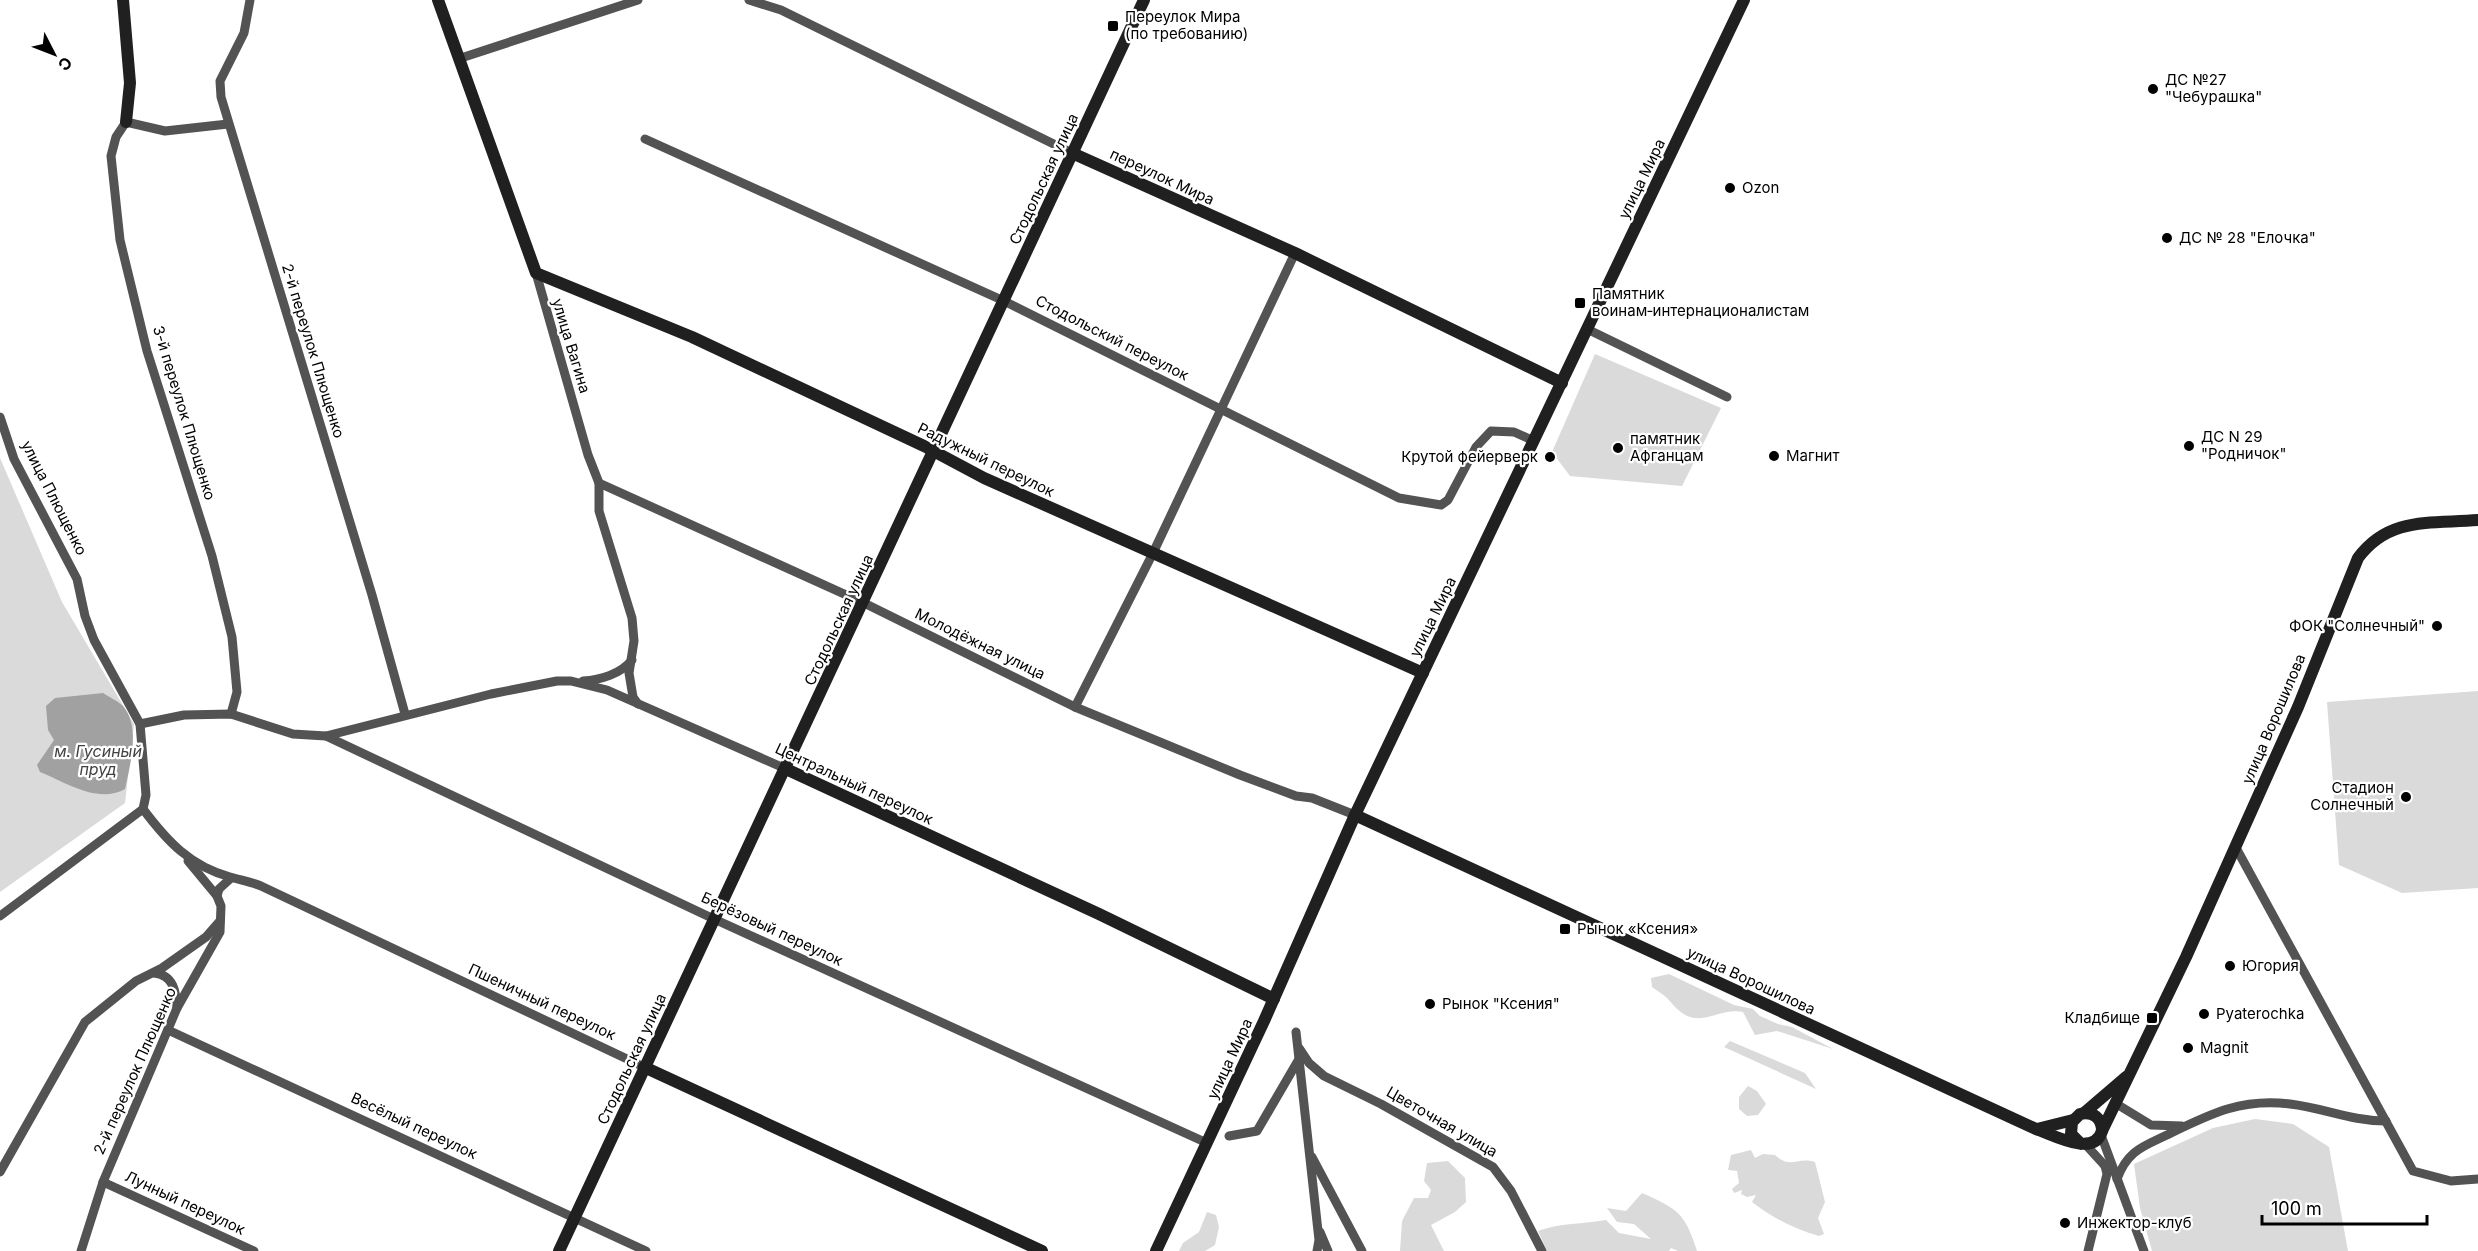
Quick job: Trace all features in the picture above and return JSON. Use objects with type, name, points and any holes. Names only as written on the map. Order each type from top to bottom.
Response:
[{"type":"street","points":[[123,0],[130,83],[126,122],[165,131],[228,124]]},
{"type":"street","name":"2-й переулок Плющенко","points":[[250,0],[244,33],[220,81],[220,97],[372,596],[405,714]]},
{"type":"street","name":"улица Вагина","points":[[438,0],[461,58],[536,273],[588,455],[599,483],[599,511],[632,618],[634,641],[629,673],[631,686],[639,706]]},
{"type":"street","points":[[461,58],[638,0]]},
{"type":"street","name":"переулок Мира","points":[[748,0],[782,10],[1072,153],[1295,254],[1562,384]]},
{"type":"street","points":[[778,0],[782,10]]},
{"type":"street","name":"Стодольская улица","points":[[560,1251],[1144,0]]},
{"type":"street","name":"улица Мира","points":[[1156,1251],[1274,999],[1355,814],[1744,0]]},
{"type":"street","name":"3-й переулок Плющенко","points":[[126,122],[116,137],[111,156],[120,240],[147,351],[212,556],[232,637],[237,692],[231,714]]},
{"type":"street","name":"Стодольский переулок","points":[[645,139],[1004,301],[1399,498],[1422,504],[1441,505],[1449,501],[1476,447],[1491,431],[1514,432],[1534,441]]},
{"type":"street","points":[[1075,707],[1153,554],[1295,254]]},
{"type":"street","name":"Радужный переулок","points":[[536,273],[692,337],[984,478],[1423,673]]},
{"type":"street","points":[[1587,329],[1727,397]]},
{"type":"street","name":"улица Плющенко","points":[[0,417],[14,459],[77,579],[85,616],[94,640],[140,724],[146,795],[143,809]]},
{"type":"street","name":"Молодёжная улица","points":[[599,483],[864,603],[1075,707],[1240,775],[1296,796],[1312,798],[1355,814]]},
{"type":"street","name":"улица Ворошилова","points":[[2102,1133],[2186,957],[2298,707],[2350,574],[2365,549],[2384,532],[2397,528],[2478,520]]},
{"type":"street","points":[[571,681],[602,679],[627,666],[632,660]]},
{"type":"street","name":"Центральный переулок","points":[[405,714],[524,688],[571,681],[607,690],[786,769],[1099,914],[1274,999]]},
{"type":"street","points":[[140,724],[184,715],[231,714],[293,734],[326,736],[405,714]]},
{"type":"street","name":"Берёзовый переулок","points":[[326,736],[714,919],[1208,1143]]},
{"type":"street","points":[[0,916],[143,809]]},
{"type":"street","name":"Пшеничный переулок","points":[[143,809],[179,851],[192,862],[231,878],[261,886],[644,1067],[1042,1251]]},
{"type":"street","name":"улица Ворошилова","points":[[1355,814],[2036,1129],[2084,1145]]},
{"type":"street","points":[[2235,846],[2413,1171],[2451,1181],[2478,1179]]},
{"type":"street","points":[[179,851],[217,896]]},
{"type":"street","points":[[217,896],[219,889],[231,878]]},
{"type":"street","name":"2-й переулок Плющенко","points":[[81,1251],[103,1182],[177,1008],[214,945],[221,919],[217,896]]},
{"type":"street","points":[[0,1172],[79,1028],[136,981],[154,973],[206,937],[221,919]]},
{"type":"street","points":[[154,973],[166,976],[171,982],[176,993],[177,1008]]},
{"type":"street","name":"Весёлый переулок","points":[[168,1030],[646,1251]]},
{"type":"street","points":[[1296,1032],[1318,1227],[1317,1251]]},
{"type":"street","name":"Цветочная улица","points":[[1299,1048],[1309,1063],[1324,1076],[1381,1104],[1493,1167],[1510,1191],[1542,1251]]},
{"type":"street","points":[[1229,1136],[1237,1133],[1252,1134],[1257,1131],[1299,1059]]},
{"type":"street","name":"улица Ворошилова","points":[[2036,1129],[2078,1116],[2129,1074]]},
{"type":"street","points":[[2115,1103],[2151,1125],[2185,1126]]},
{"type":"street","points":[[2117,1179],[2122,1165],[2134,1151],[2226,1108],[2264,1103],[2292,1104],[2346,1118],[2386,1121]]},
{"type":"street","points":[[2117,1179],[2071,1134],[2078,1116],[2099,1119],[2117,1179],[2144,1251]]},
{"type":"street","points":[[2084,1145],[2094,1143],[2102,1133]]},
{"type":"street","points":[[1308,1149],[1362,1251]]},
{"type":"street","points":[[2088,1251],[2107,1174],[2105,1166]]},
{"type":"street","name":"Лунный переулок","points":[[103,1182],[254,1251]]},
{"type":"street","points":[[1318,1227],[1328,1251]]},
{"type":"shaded area","points":[[1595,354],[1721,408],[1682,486],[1570,476],[1552,452]]},
{"type":"shaded area","points":[[0,458],[62,602],[134,724],[125,803],[0,892]]},
{"type":"shaded area","name":"Стадион Солнечный","points":[[2478,691],[2478,888],[2402,893],[2339,865],[2327,702]]},
{"type":"shaded area","points":[[1669,974],[1734,1005],[1753,1009],[1760,1016],[1792,1027],[1833,1049],[1777,1031],[1755,1035],[1743,1012],[1727,1012],[1702,1018],[1686,1015],[1652,987],[1651,978]]},
{"type":"shaded area","points":[[1730,1041],[1805,1073],[1816,1089],[1724,1047]]},
{"type":"shaded area","points":[[1748,1086],[1757,1091],[1766,1104],[1758,1115],[1747,1116],[1739,1109],[1739,1097]]},
{"type":"shaded area","points":[[2255,1119],[2293,1124],[2329,1147],[2348,1251],[2152,1251],[2140,1208],[2134,1164],[2213,1128]]},
{"type":"shaded area","points":[[1751,1150],[1755,1158],[1763,1154],[1775,1155],[1785,1162],[1803,1160],[1815,1162],[1825,1202],[1818,1218],[1824,1234],[1819,1236],[1810,1233],[1776,1218],[1752,1202],[1756,1195],[1747,1197],[1741,1194],[1742,1190],[1734,1193],[1732,1189],[1739,1183],[1737,1171],[1728,1170],[1731,1155]]},
{"type":"shaded area","points":[[1448,1161],[1465,1178],[1466,1202],[1455,1212],[1431,1225],[1444,1251],[1400,1251],[1402,1221],[1414,1198],[1428,1198],[1431,1190],[1424,1181],[1427,1163]]},
{"type":"shaded area","points":[[1642,1193],[1672,1208],[1684,1220],[1697,1251],[1678,1251],[1671,1248],[1669,1251],[1547,1251],[1538,1231],[1571,1224],[1606,1220],[1619,1233],[1651,1239],[1634,1224],[1617,1222],[1607,1208],[1626,1211]]},
{"type":"shaded area","points":[[1207,1212],[1216,1215],[1219,1227],[1215,1245],[1205,1251],[1179,1251],[1183,1243],[1199,1232]]},
{"type":"water","name":"м. Гусиный пруд","points":[[103,693],[123,706],[132,724],[133,746],[125,789],[115,793],[93,793],[40,772],[37,765],[54,740],[48,730],[46,706],[55,698]]},
{"type":"place","name":"Переулок Мира (по требованию)","points":[[1113,26]]},
{"type":"place","name":"ДС №27 \"Чебурашка\"","points":[[2153,89]]},
{"type":"place","name":"Ozon","points":[[1730,188]]},
{"type":"place","name":"ДС № 28 \"Елочка\"","points":[[2167,238]]},
{"type":"place","name":"Памятник воинам‐интернационалистам","points":[[1580,303]]},
{"type":"place","name":"ДС N 29 \"Родничок\"","points":[[2189,446]]},
{"type":"place","name":"памятник Афганцам","points":[[1618,448]]},
{"type":"place","name":"Магнит","points":[[1774,456]]},
{"type":"place","name":"Крутой фейерверк","points":[[1550,457]]},
{"type":"place","name":"ФОК \"Солнечный\"","points":[[2437,626]]},
{"type":"place","name":"Стадион Солнечный","points":[[2406,797]]},
{"type":"place","name":"Рынок «Ксения»","points":[[1565,929]]},
{"type":"place","name":"Югория","points":[[2230,966]]},
{"type":"place","name":"Рынок \"Ксения\"","points":[[1430,1004]]},
{"type":"place","name":"Pyaterochka","points":[[2204,1014]]},
{"type":"place","name":"Кладбище","points":[[2152,1018]]},
{"type":"place","name":"Magnit","points":[[2188,1048]]},
{"type":"place","name":"Инжектор-клуб","points":[[2065,1223]]}]
